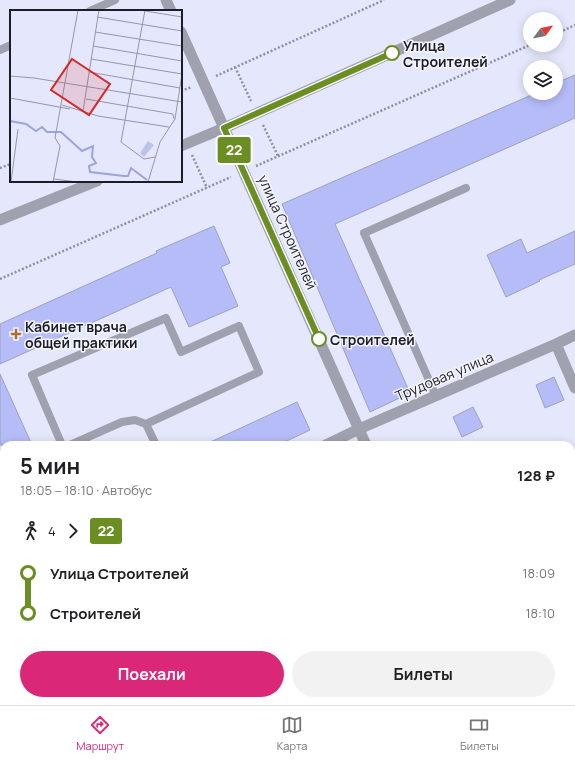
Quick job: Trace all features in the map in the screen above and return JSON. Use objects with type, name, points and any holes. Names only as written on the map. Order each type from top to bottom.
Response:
[{"type":"street","points":[[166,0],[171,10]]},
{"type":"street","points":[[184,145],[510,0]]},
{"type":"street","name":"улица Строителей","points":[[182,34],[364,441]]},
{"type":"street","points":[[0,220],[95,182]]},
{"type":"street","name":"Трудовая улица","points":[[334,441],[556,344],[575,334]]},
{"type":"street","points":[[556,344],[575,388]]},
{"type":"lane","points":[[92,10],[115,0]]},
{"type":"lane","points":[[0,50],[10,45]]},
{"type":"lane","points":[[436,396],[364,233],[466,188]]},
{"type":"lane","points":[[60,441],[32,375],[166,318],[181,352],[239,326],[259,372],[146,424]]},
{"type":"lane","points":[[79,441],[122,422],[136,420],[146,424],[154,441]]},
{"type":"path","points":[[182,91],[384,0]]},
{"type":"path","points":[[563,31],[575,25]]},
{"type":"path","points":[[0,279],[523,48]]},
{"type":"path","points":[[184,145],[207,188]]},
{"type":"path","points":[[0,168],[10,164]]},
{"type":"building","points":[[575,75],[575,118],[335,224],[410,393],[370,412],[282,204],[523,99],[523,100],[563,100],[563,80]]},
{"type":"building","points":[[214,226],[230,263],[221,267],[238,306],[189,327],[171,287],[0,364],[0,324],[157,253],[156,251]]},
{"type":"building","points":[[575,231],[575,264],[506,297],[487,255],[521,239],[527,253]]},
{"type":"building","points":[[0,374],[30,441],[0,441]]},
{"type":"building","points":[[554,377],[564,400],[545,408],[536,385]]},
{"type":"building","points":[[297,402],[310,430],[287,441],[213,441]]},
{"type":"building","points":[[473,407],[483,427],[462,437],[453,417]]},
{"type":"bus line","name":"22","points":[[319,339],[224,128],[392,53]]},
{"type":"place","name":"Улица Строителей","points":[[392,53]]},
{"type":"place","name":"Кабинет врача общей практики","points":[[16,334]]},
{"type":"place","name":"Строителей","points":[[319,339]]}]
